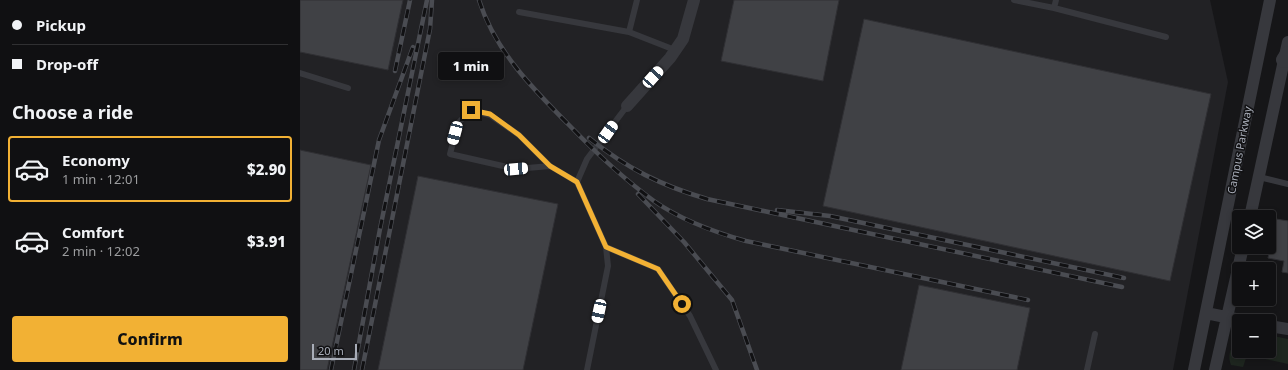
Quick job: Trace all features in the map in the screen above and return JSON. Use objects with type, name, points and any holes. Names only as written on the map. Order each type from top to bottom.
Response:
[{"type":"street","points":[[627,106],[675,50],[683,38],[694,0]]},
{"type":"street","name":"Campus Parkway","points":[[1194,370],[1270,0]]},
{"type":"street","points":[[1252,210],[1286,57],[1288,42]]},
{"type":"street","points":[[1215,370],[1240,254]]},
{"type":"street","points":[[1206,313],[1232,318]]},
{"type":"street","points":[[1276,327],[1288,330]]},
{"type":"lane","points":[[630,32],[637,0]]},
{"type":"lane","points":[[1014,0],[1054,8],[1166,37]]},
{"type":"lane","points":[[1054,8],[1056,0]]},
{"type":"lane","points":[[519,12],[630,32],[675,50]]},
{"type":"lane","points":[[300,73],[348,88]]},
{"type":"lane","points":[[577,182],[587,159],[627,106]]},
{"type":"lane","points":[[550,166],[516,169],[450,154],[458,123],[471,110],[490,114],[519,135],[550,166],[577,182],[606,247],[608,266],[586,370]]},
{"type":"lane","points":[[1259,177],[1288,184]]},
{"type":"lane","points":[[606,247],[658,269],[690,316],[716,370]]},
{"type":"lane","points":[[1087,370],[1095,334]]},
{"type":"shaded area","points":[[300,0],[1210,0],[1228,82],[1173,370],[300,370]]},
{"type":"shaded area","points":[[1276,336],[1288,339],[1288,364],[1261,358],[1276,358]]},
{"type":"shaded area","points":[[1232,347],[1232,358],[1246,358],[1243,367],[1231,365],[1229,358]]},
{"type":"building","points":[[300,0],[403,0],[388,70],[300,52]]},
{"type":"building","points":[[734,0],[839,0],[823,81],[721,61]]},
{"type":"building","points":[[864,19],[1211,94],[1170,281],[823,206]]},
{"type":"building","points":[[300,150],[371,165],[327,370],[300,370]]},
{"type":"building","points":[[418,176],[558,204],[523,370],[378,370]]},
{"type":"building","points":[[1276,219],[1288,221],[1288,273],[1282,272],[1284,261],[1268,258],[1269,254],[1276,254]]},
{"type":"building","points":[[919,285],[1030,308],[1017,370],[901,370]]},
{"type":"railway","points":[[395,71],[410,0]]},
{"type":"railway","points":[[354,370],[380,229],[427,0]]},
{"type":"railway","points":[[362,370],[430,29],[432,0]]},
{"type":"railway","points":[[479,0],[486,19],[505,53],[542,98],[621,175],[664,208],[687,220],[722,234],[746,241],[1028,300]]},
{"type":"railway","points":[[331,370],[379,140],[413,47]]},
{"type":"railway","points":[[589,138],[617,159],[645,175],[674,188],[707,199],[1122,287]]},
{"type":"railway","points":[[638,194],[684,242],[732,300],[757,370]]},
{"type":"railway","points":[[777,210],[830,216],[1124,278]]},
{"type":"route","points":[[471,110],[490,114],[519,135],[550,166],[577,182],[606,247],[658,269],[682,304]]}]
